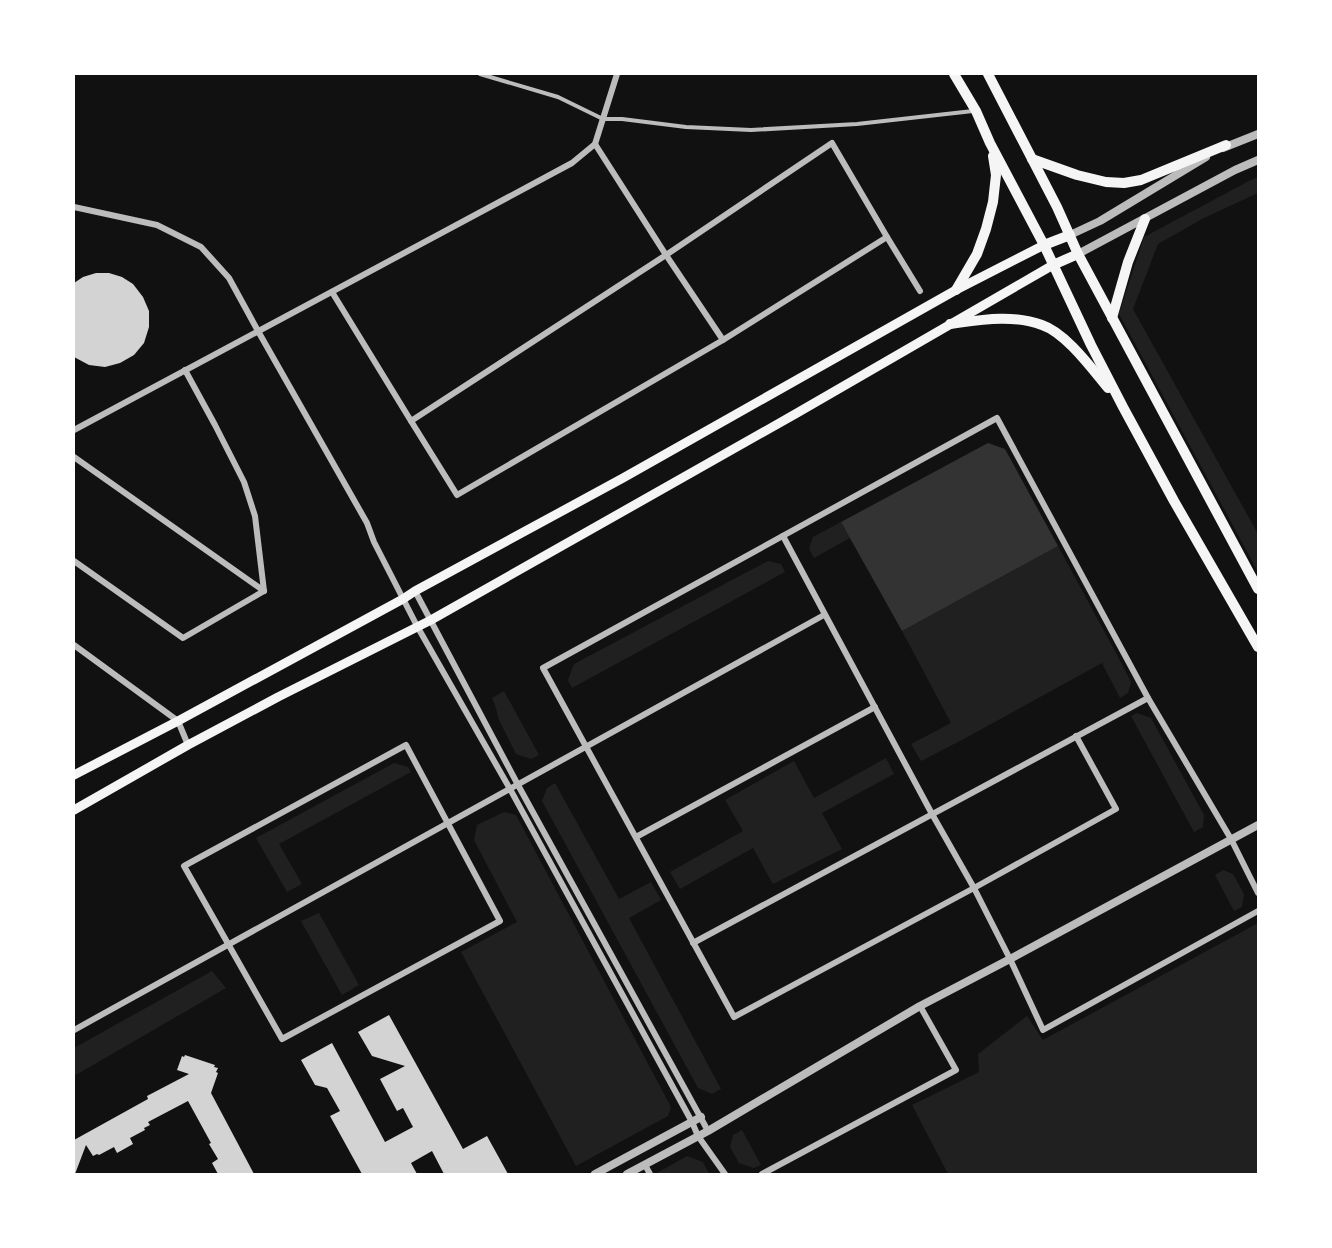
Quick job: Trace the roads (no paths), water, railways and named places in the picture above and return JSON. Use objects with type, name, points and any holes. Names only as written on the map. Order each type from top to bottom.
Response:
[{"type":"main road","points":[[954,74],[976,111],[990,144],[1044,246],[1123,407],[1174,501],[1258,646]]},
{"type":"main road","points":[[991,78],[1078,254],[1258,589]]},
{"type":"main road","points":[[956,290],[977,255],[993,202],[996,174],[990,144]]},
{"type":"main road","points":[[1032,159],[1077,175],[1106,182],[1124,183],[1141,180],[1226,145]]},
{"type":"main road","points":[[1112,318],[1128,262],[1144,219]]},
{"type":"main road","points":[[74,775],[404,599],[956,290],[1070,235]]},
{"type":"main road","points":[[74,810],[278,697],[431,620],[1053,265],[1078,254]]},
{"type":"main road","points":[[950,324],[992,318],[1025,320],[1044,325],[1081,356],[1123,407]]},
{"type":"street","points":[[74,430],[572,163],[595,144],[617,74]]},
{"type":"street","points":[[1070,235],[1100,221],[1226,145],[1258,134]]},
{"type":"street","points":[[411,421],[666,255],[832,143],[920,291]]},
{"type":"street","points":[[595,144],[723,340]]},
{"type":"street","points":[[1078,254],[1234,170],[1258,160]]},
{"type":"street","points":[[74,207],[157,225],[201,247],[229,278],[367,523],[374,542],[417,626],[510,789],[698,1136],[725,1174]]},
{"type":"street","points":[[332,292],[457,495],[723,340],[887,237]]},
{"type":"street","points":[[185,370],[244,482],[255,516],[264,591]]},
{"type":"street","points":[[1076,736],[1116,809],[734,1017],[543,668],[998,418],[1148,698],[1231,839],[1258,893]]},
{"type":"street","points":[[74,457],[264,591]]},
{"type":"street","points":[[783,536],[974,888],[1043,1030],[1258,911]]},
{"type":"street","points":[[74,561],[183,638],[264,591]]},
{"type":"street","points":[[415,591],[518,785],[708,1131]]},
{"type":"street","points":[[74,1030],[824,615]]},
{"type":"street","points":[[74,645],[178,721],[188,745]]},
{"type":"street","points":[[693,943],[1148,698]]},
{"type":"street","points":[[636,837],[875,707]]},
{"type":"street","points":[[406,746],[447,824],[500,921],[282,1040],[184,866],[406,746]]},
{"type":"street","points":[[627,1174],[708,1131],[920,1006],[1258,825]]},
{"type":"street","points":[[762,1174],[956,1070],[920,1006]]},
{"type":"street","points":[[595,1174],[701,1117]]},
{"type":"street","points":[[645,1165],[650,1174]]},
{"type":"lane","points":[[480,74],[558,98],[603,119],[622,119],[686,127],[752,130],[857,124],[976,111]]}]
